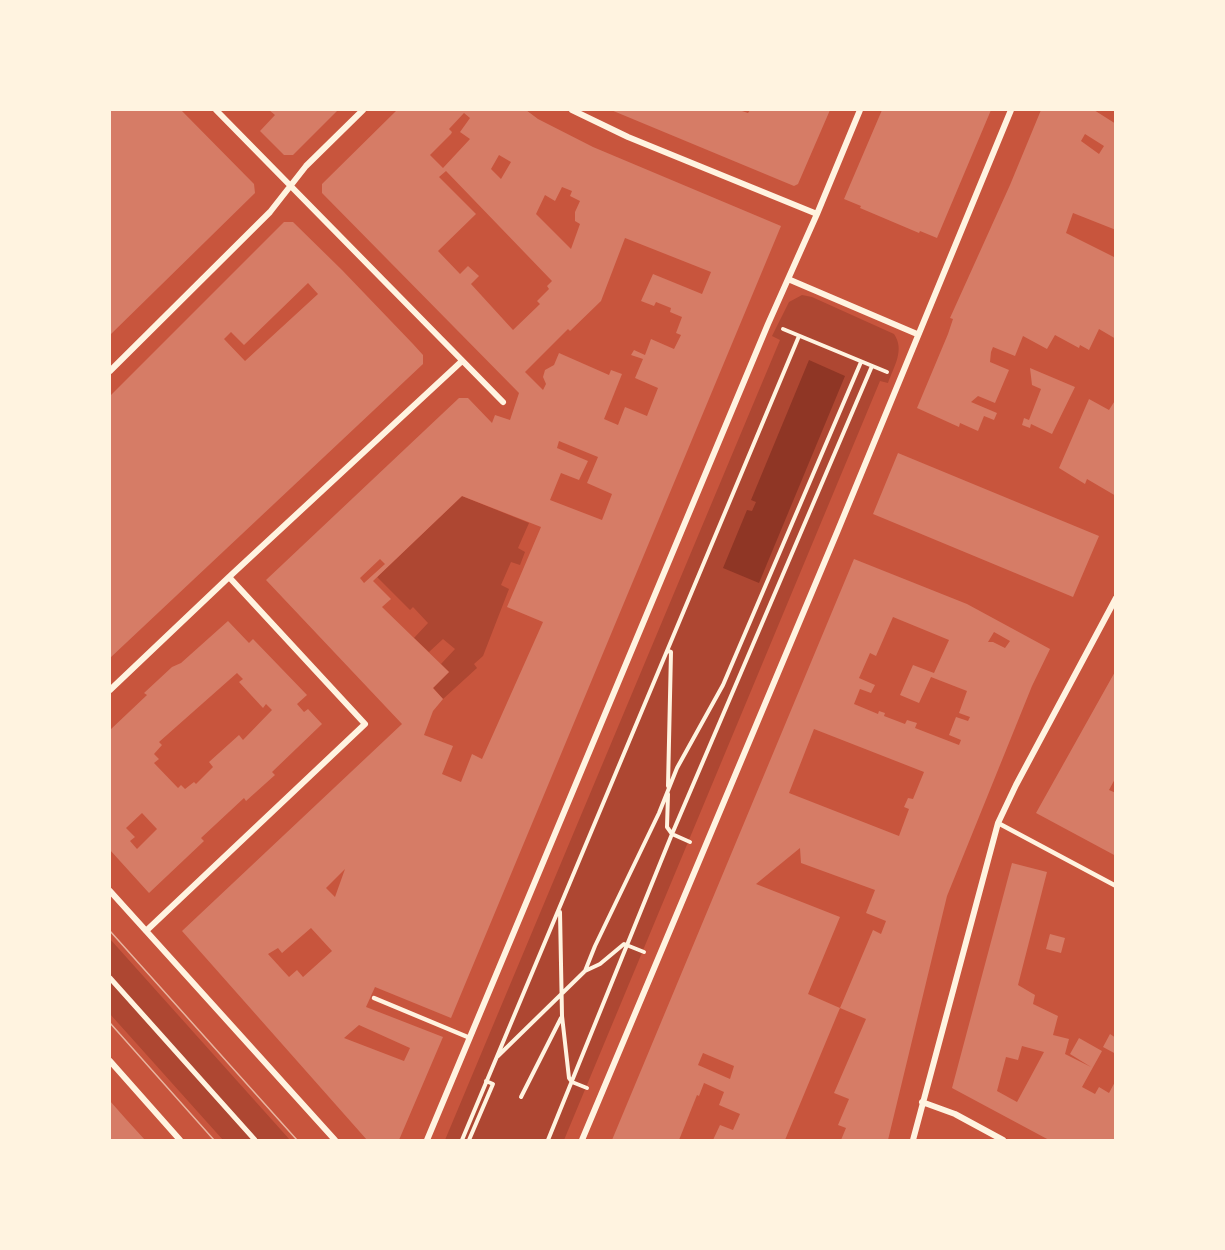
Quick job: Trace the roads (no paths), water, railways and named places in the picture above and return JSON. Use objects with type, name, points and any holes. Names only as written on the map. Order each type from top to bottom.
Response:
[{"type":"street","points":[[216,110],[503,402]]},
{"type":"street","points":[[110,371],[270,212],[306,166],[363,110]]},
{"type":"street","points":[[572,110],[628,137],[817,214]]},
{"type":"street","points":[[427,1140],[768,324],[860,110]]},
{"type":"street","points":[[582,1140],[1011,110]]},
{"type":"street","points":[[788,279],[917,334]]},
{"type":"street","points":[[110,690],[462,361]]},
{"type":"street","points":[[146,931],[365,724],[229,577]]},
{"type":"street","points":[[913,1140],[998,824],[1016,785],[1116,598]]},
{"type":"street","points":[[110,891],[335,1140]]},
{"type":"street","points":[[110,978],[255,1140]]},
{"type":"street","points":[[110,1061],[180,1140]]},
{"type":"street","points":[[922,1102],[955,1114],[1003,1140]]},
{"type":"lane","points":[[998,824],[1116,886]]},
{"type":"lane","points":[[374,998],[470,1038]]},
{"type":"tram line","points":[[110,931],[297,1140]]},
{"type":"tram line","points":[[110,1023],[214,1140]]}]
